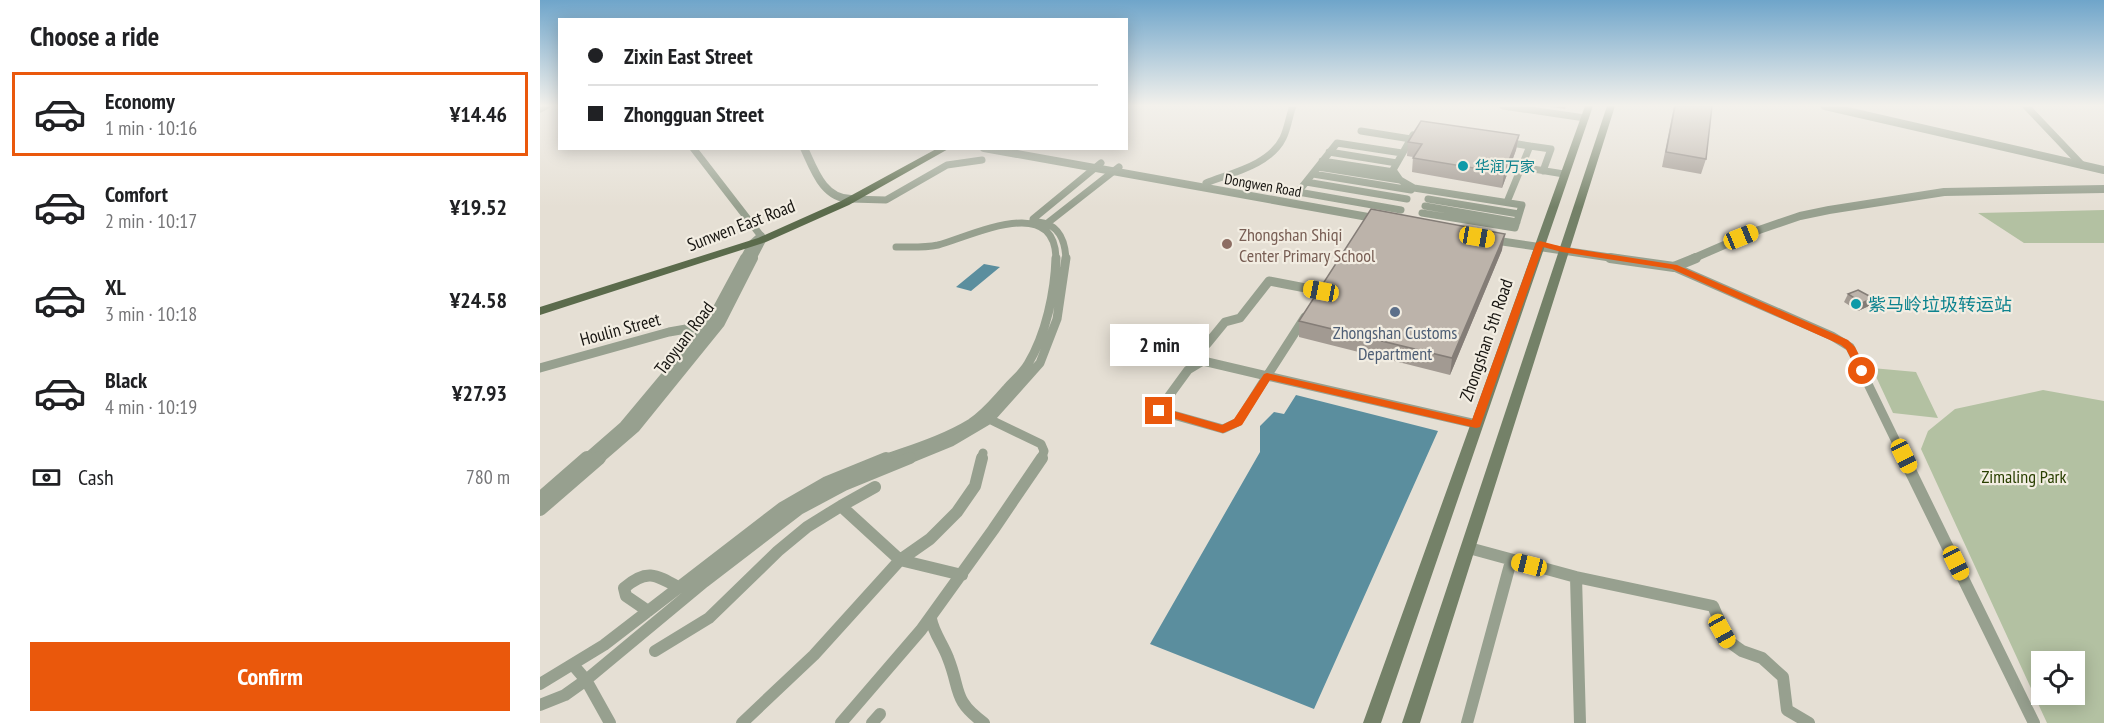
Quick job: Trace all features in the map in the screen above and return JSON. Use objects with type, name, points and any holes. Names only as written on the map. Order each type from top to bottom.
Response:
[{"type":"main road","name":"Zhongshan 5th Road","points":[[1372,723],[1577,140]]},
{"type":"main road","points":[[1411,723],[1469,548],[1562,249],[1599,140]]},
{"type":"main road","name":"Sunwen East Road","points":[[846,200],[935,150]]},
{"type":"main road","name":"Sunwen East Road","points":[[540,310],[758,240],[846,200],[942,150]]},
{"type":"street","points":[[1206,183],[1252,164],[1270,153],[1282,140]]},
{"type":"street","points":[[1394,172],[1411,140]]},
{"type":"street","points":[[1972,140],[2104,170]]},
{"type":"street","points":[[2058,140],[2082,165]]},
{"type":"street","points":[[1496,141],[1547,159]]},
{"type":"street","points":[[1402,153],[1337,143],[1304,185],[1400,211],[1414,189]]},
{"type":"street","points":[[1528,153],[1551,149],[1543,171]]},
{"type":"street","points":[[694,150],[758,240]]},
{"type":"street","points":[[805,150],[829,194],[846,200],[886,200],[947,165],[982,160]]},
{"type":"street","name":"Dongwen Road","points":[[997,150],[1400,211],[1407,220]]},
{"type":"street","name":"Dongwen Road","points":[[1029,150],[1098,166]]},
{"type":"street","points":[[1329,152],[1397,163]]},
{"type":"street","points":[[1507,202],[1528,153]]},
{"type":"street","points":[[1320,164],[1394,172],[1400,180],[1414,189]]},
{"type":"street","points":[[1320,164],[1400,180]]},
{"type":"street","points":[[1040,224],[1098,166]]},
{"type":"street","points":[[1521,167],[1564,174]]},
{"type":"street","points":[[1040,224],[1116,169]]},
{"type":"street","name":"Dongwen Road","points":[[1116,169],[1367,217],[1400,211]]},
{"type":"street","points":[[1312,174],[1522,205],[1515,228],[1425,206]]},
{"type":"street","points":[[1674,267],[1759,230],[1800,216],[1828,210],[1944,192],[2104,189]]},
{"type":"street","points":[[1433,191],[1417,221],[1446,227]]},
{"type":"street","points":[[1425,206],[1518,218]]},
{"type":"street","points":[[1362,226],[1367,217]]},
{"type":"street","points":[[540,705],[565,695],[586,680],[687,596],[799,509],[844,485],[951,442],[986,417],[1040,363],[1058,319],[1066,261],[1065,246],[1058,230],[1040,224],[1022,223],[996,227],[927,248],[896,247]]},
{"type":"street","points":[[1480,235],[1674,267],[1821,331],[1850,347],[2034,723]]},
{"type":"street","name":"Taoyuan Road","points":[[540,509],[635,428],[695,348],[758,240]]},
{"type":"street","name":"Taoyuan Road","points":[[540,499],[624,426],[720,323],[758,240]]},
{"type":"street","points":[[1207,344],[1224,322],[1240,318],[1269,280],[1321,291]]},
{"type":"street","points":[[1315,301],[1327,282]]},
{"type":"street","points":[[1159,411],[1223,429],[1238,422],[1309,310]]},
{"type":"street","name":"Houlin Street","points":[[540,368],[669,332],[709,325]]},
{"type":"street","points":[[1168,396],[1191,366],[1203,361],[1476,424]]},
{"type":"street","points":[[841,723],[866,697],[931,619],[1040,463],[1044,451],[1041,444],[986,417]]},
{"type":"street","points":[[540,684],[574,666],[753,528],[790,503],[855,470],[939,439],[986,417]]},
{"type":"street","points":[[742,723],[814,655],[900,560],[930,539],[957,512],[975,486],[983,453]]},
{"type":"street","points":[[655,651],[709,618],[778,551],[807,527],[875,486]]},
{"type":"street","points":[[841,506],[900,560],[962,575]]},
{"type":"street","points":[[1469,548],[1576,577],[1713,606],[1728,641],[1773,666],[1783,676],[1787,710],[1809,723]]},
{"type":"street","points":[[1467,723],[1511,561]]},
{"type":"street","points":[[648,611],[627,599],[624,594],[624,588],[631,581],[645,574],[652,574],[678,587]]},
{"type":"street","points":[[1576,577],[1580,723]]},
{"type":"street","points":[[931,619],[933,635],[947,655],[957,696],[966,712],[984,723]]},
{"type":"street","points":[[574,666],[586,680],[610,723]]},
{"type":"green space","points":[[2104,210],[2104,243],[2024,243],[1978,213]]},
{"type":"green space","points":[[1872,368],[1916,372],[1938,418],[1893,413]]},
{"type":"green space","name":"Zimaling Park","points":[[2043,390],[2104,401],[2104,723],[2047,723],[2039,705],[2085,705],[2085,651],[2031,651],[2031,688],[1921,449],[1928,431],[1955,409]]},
{"type":"water","points":[[984,264],[1000,267],[971,291],[956,287]]},
{"type":"water","points":[[1296,395],[1438,431],[1314,709],[1150,644],[1260,452],[1260,426],[1274,412],[1284,414]]},
{"type":"building","points":[[1409,140],[1517,140],[1504,173],[1413,158],[1422,144],[1408,142]]},
{"type":"building","points":[[1668,140],[1708,140],[1706,159],[1666,152]]},
{"type":"building","name":"Zhongshan Customs Department","points":[[1371,209],[1505,234],[1452,358],[1299,321]]},
{"type":"building","points":[[1858,290],[1873,298],[1862,303],[1848,294]]},
{"type":"place","name":"华润万家","points":[[1463,166]]},
{"type":"place","name":"Zhongshan Shiqi Center Primary School","points":[[1227,244]]},
{"type":"place","name":"紫马岭垃圾转运站","points":[[1856,304]]},
{"type":"place","name":"Zhongshan Customs Department","points":[[1395,312]]},
{"type":"route","points":[[1159,411],[1223,429],[1238,422],[1267,376],[1476,424],[1540,243],[1562,249],[1674,267],[1845,343],[1850,347],[1862,371]]}]
